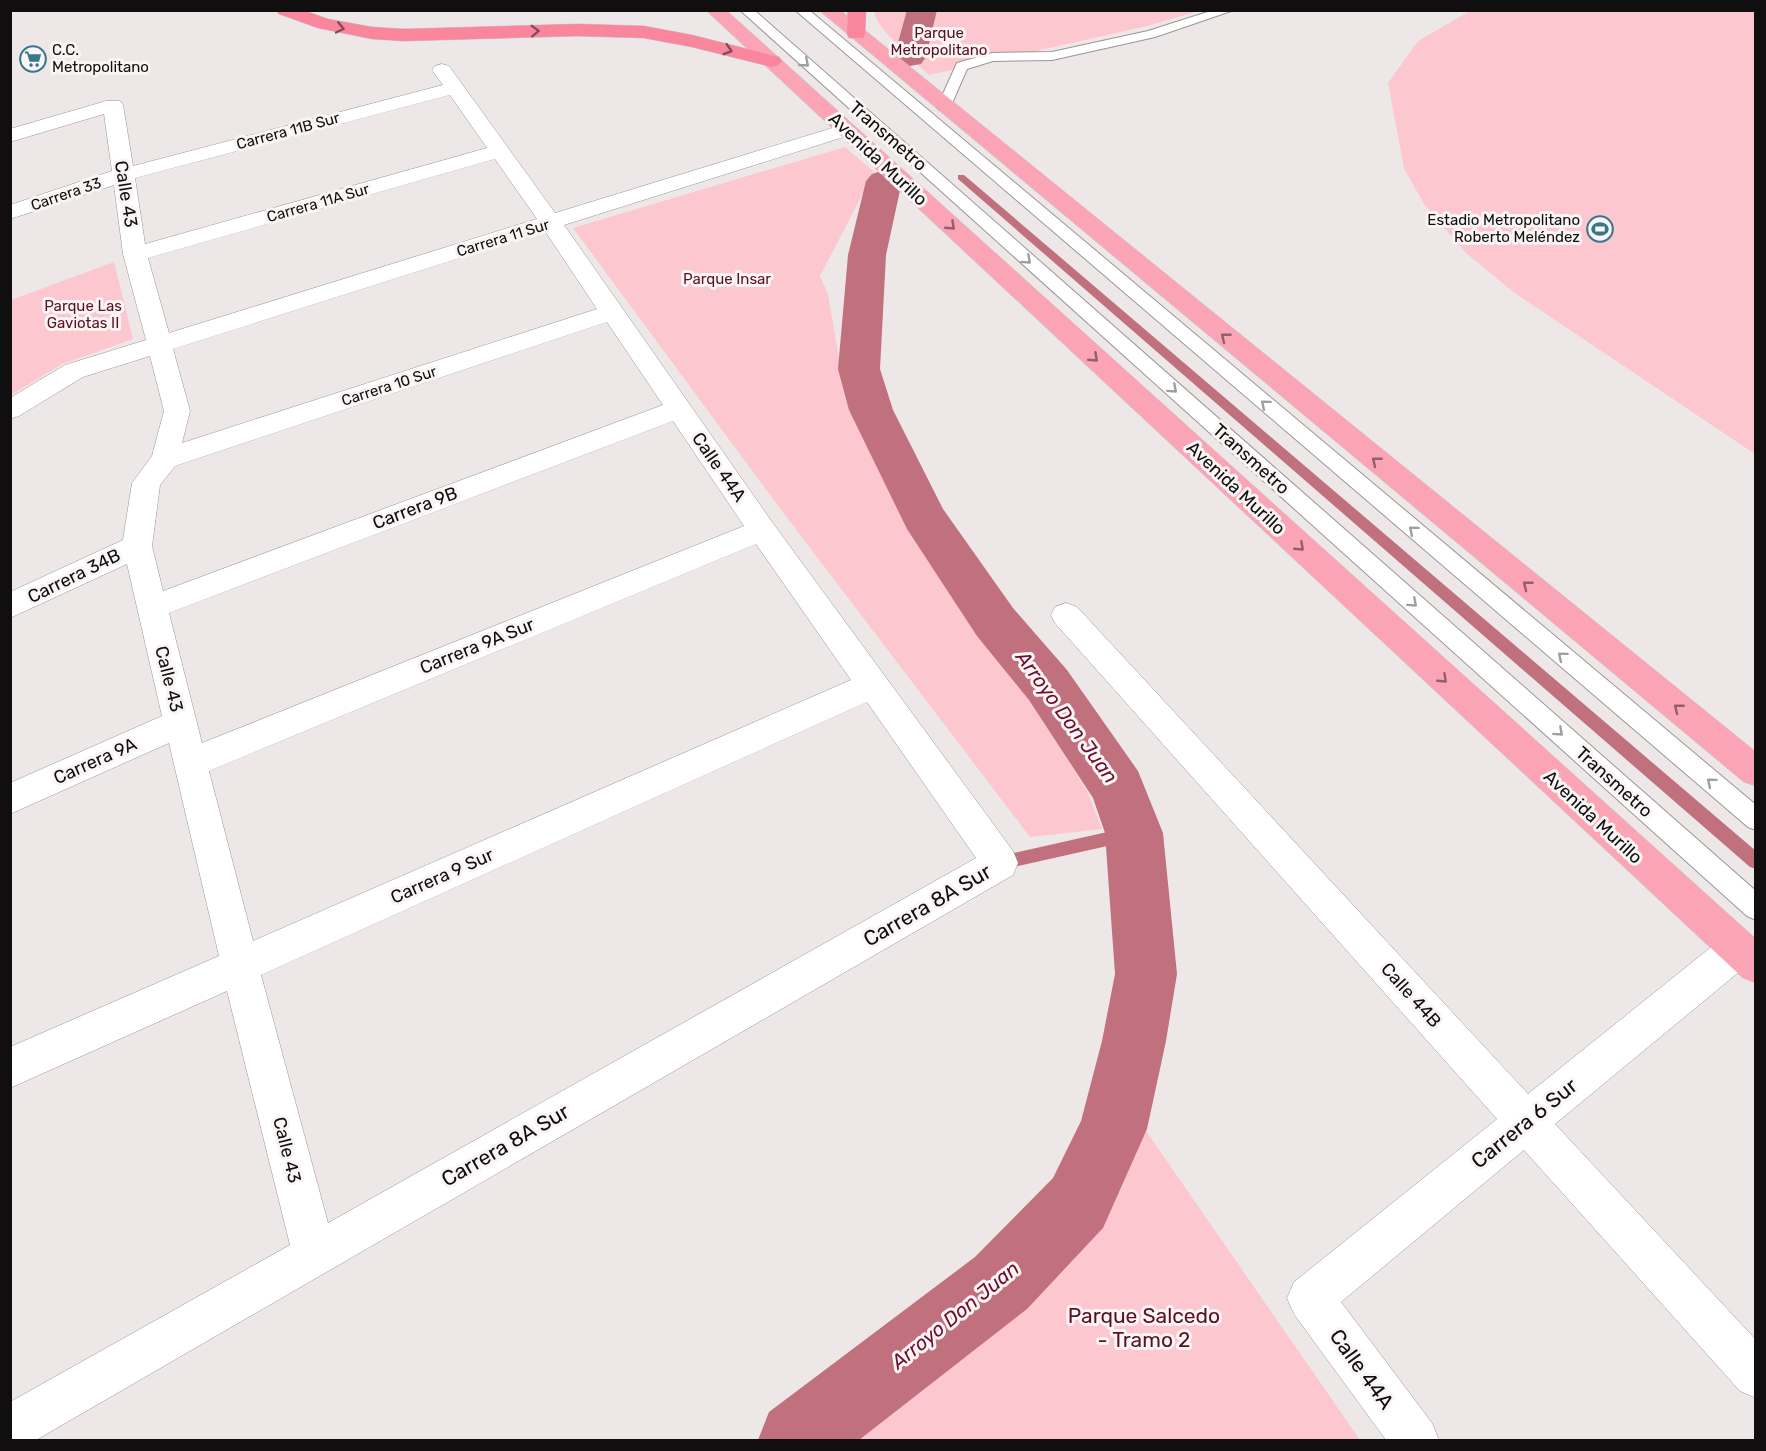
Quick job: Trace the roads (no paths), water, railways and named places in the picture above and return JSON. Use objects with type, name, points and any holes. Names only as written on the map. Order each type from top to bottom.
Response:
[{"type":"highway","points":[[285,10],[324,24],[372,33],[404,35],[578,30],[644,32],[692,40],[772,61]]},
{"type":"main road","name":"Avenida Murillo","points":[[716,10],[1747,957]]},
{"type":"main road","points":[[828,10],[856,22],[944,107],[1755,772]]},
{"type":"street","name":"Calle 44A","points":[[448,79],[551,223],[762,530],[1000,863]]},
{"type":"street","name":"Carrera 11B Sur","points":[[122,175],[448,79]]},
{"type":"street","name":"Calle 43","points":[[10,136],[113,105],[135,254],[177,411],[165,459],[146,483],[137,546],[240,966],[314,1254]]},
{"type":"street","name":"Carrera 11 Sur","points":[[10,410],[74,371],[846,130]]},
{"type":"street","name":"Carrera 11A Sur","points":[[135,254],[500,151]]},
{"type":"street","name":"Carrera 33","points":[[10,212],[122,175]]},
{"type":"street","name":"Carrera 10 Sur","points":[[165,459],[612,312]]},
{"type":"street","name":"Carrera 9B","points":[[152,607],[679,409]]},
{"type":"street","name":"Carrera 9A Sur","points":[[191,763],[762,530]]},
{"type":"street","name":"Carrera 34B","points":[[10,606],[137,546]]},
{"type":"street","name":"Calle 44B","points":[[1066,615],[1755,1374]]},
{"type":"street","name":"Carrera 9 Sur","points":[[10,1068],[874,684]]},
{"type":"street","name":"Carrera 9A","points":[[10,799],[180,723]]},
{"type":"street","name":"Carrera 8A Sur","points":[[10,1429],[1000,863]]},
{"type":"street","name":"Carrera 6 Sur","points":[[1310,1298],[1526,1121],[1747,957]]},
{"type":"street","name":"Calle 44A","points":[[1310,1298],[1415,1440]]},
{"type":"lane","name":"Transmetro","points":[[746,10],[1755,908]]},
{"type":"lane","points":[[801,10],[1755,820]]},
{"type":"lane","points":[[944,107],[962,66],[992,57],[1052,56],[1151,34],[1228,10]]},
{"type":"waterway","name":"Arroyo Don Juan","points":[[910,57],[922,10]]},
{"type":"waterway","points":[[961,177],[1756,862]]},
{"type":"waterway","name":"Arroyo Don Juan","points":[[797,1440],[1001,1283],[1078,1203],[1113,1129],[1134,1041],[1146,974],[1134,833],[1118,788],[1048,685],[995,622],[924,517],[871,410],[859,369],[867,255],[884,181]]},
{"type":"waterway","points":[[1000,863],[1134,833]]},
{"type":"place","name":"C.C. Metropolitano","points":[[33,59]]},
{"type":"place","name":"Estadio Metropolitano Roberto Meléndez","points":[[1600,229]]},
{"type":"park label","name":"Parque Metropolitano","points":[[939,42]]},
{"type":"park label","name":"Parque Insar","points":[[727,279]]},
{"type":"park label","name":"Parque Las Gaviotas II","points":[[83,314]]},
{"type":"park label","name":"Parque Salcedo - Tramo 2","points":[[1144,1327]]}]
